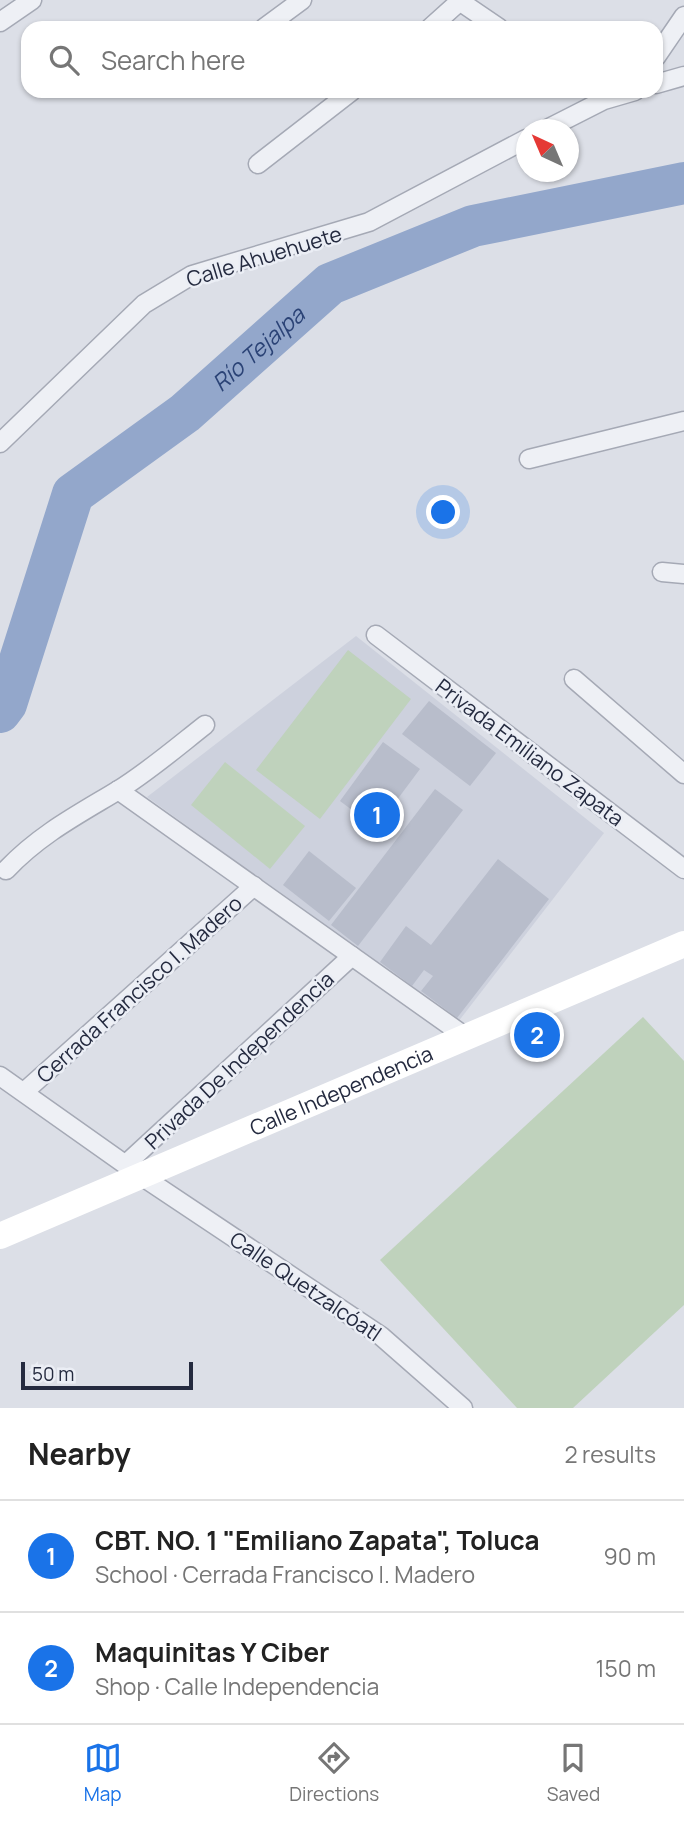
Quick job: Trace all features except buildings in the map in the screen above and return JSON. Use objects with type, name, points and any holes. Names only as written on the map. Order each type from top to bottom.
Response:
[{"type":"main road","name":"Calle Independencia","points":[[0,1236],[133,1170],[466,1037],[684,944]]},
{"type":"street","points":[[0,22],[32,0]]},
{"type":"street","points":[[274,21],[302,0]]},
{"type":"street","points":[[438,21],[459,1],[489,21]]},
{"type":"street","points":[[663,47],[684,16]]},
{"type":"street","points":[[663,82],[684,76]]},
{"type":"street","points":[[258,164],[343,98]]},
{"type":"street","points":[[562,119],[593,98]]},
{"type":"street","name":"Calle Ahuehuete","points":[[0,443],[144,304],[167,288],[192,275],[349,230],[516,145]]},
{"type":"street","points":[[529,459],[684,421]]},
{"type":"street","points":[[662,572],[684,574]]},
{"type":"street","name":"Privada Emiliano Zapata","points":[[376,635],[684,869]]},
{"type":"street","points":[[574,679],[684,774]]},
{"type":"street","points":[[6,870],[23,852],[66,820],[118,790],[205,725]]},
{"type":"street","name":"Cerrada Francisco I. Madero","points":[[118,790],[466,1037]]},
{"type":"street","name":"Cerrada Francisco I. Madero","points":[[24,1093],[254,886]]},
{"type":"street","name":"Privada De Independencia","points":[[133,1170],[352,956]]},
{"type":"street","name":"Calle Quetzalcóatl","points":[[0,1076],[133,1170],[381,1336],[463,1408]]},
{"type":"shaded area","points":[[356,636],[604,833],[458,1022],[147,797]]},
{"type":"green space","points":[[348,650],[411,699],[320,819],[256,770]]},
{"type":"green space","points":[[225,762],[305,826],[270,869],[191,805]]},
{"type":"green space","points":[[643,1017],[684,1061],[684,1305],[573,1408],[517,1408],[380,1260]]},
{"type":"waterway","name":"Río Tejalpa","points":[[0,712],[6,704],[73,494],[185,413],[330,284],[473,226],[684,183]]},
{"type":"place","name":"CBT. NO. 1 \"Emiliano Zapata\", Toluca","points":[[377,815]]},
{"type":"place","name":"Maquinitas Y Ciber","points":[[537,1035]]}]
